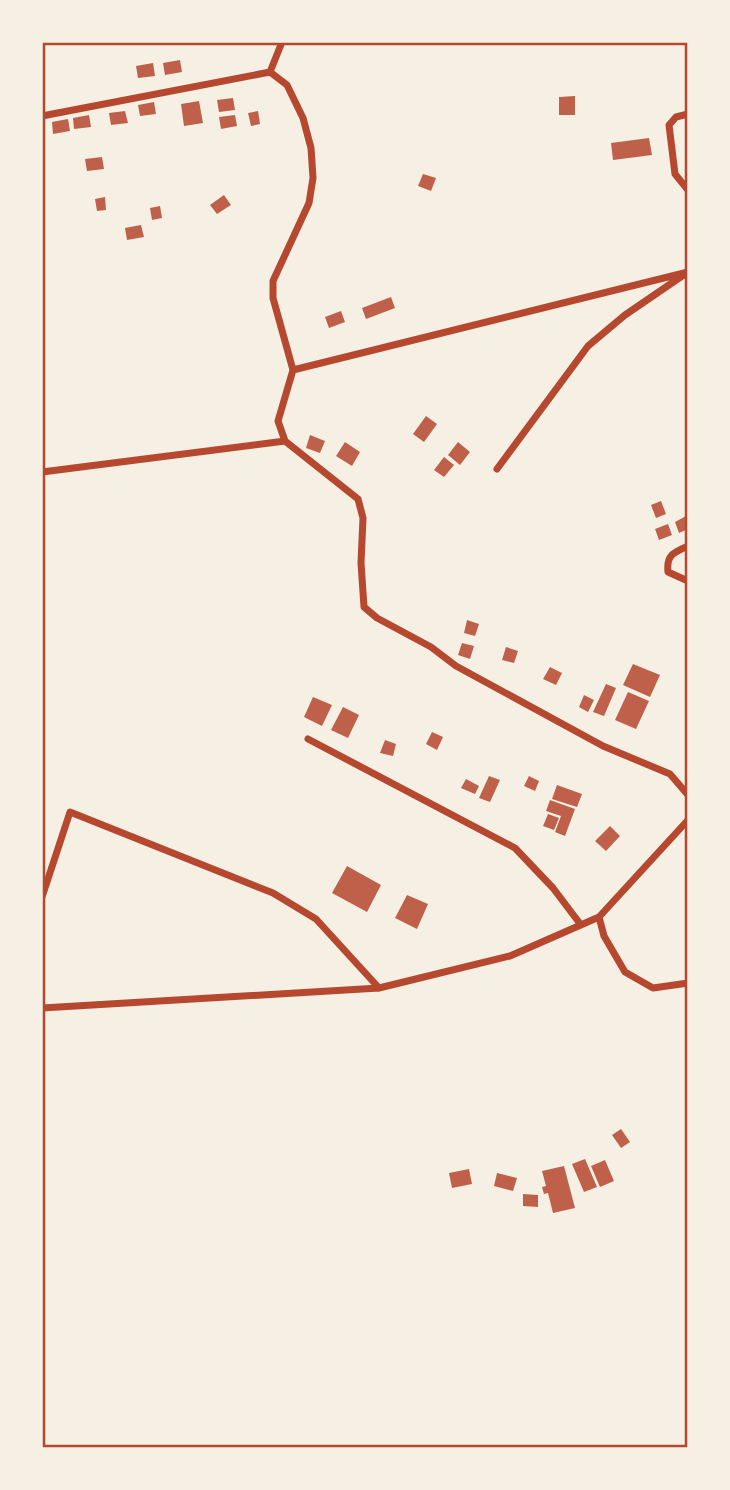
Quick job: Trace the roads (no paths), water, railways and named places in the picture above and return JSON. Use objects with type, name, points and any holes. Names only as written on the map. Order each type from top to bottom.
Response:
[{"type":"street","points":[[270,72],[282,42]]},
{"type":"street","points":[[42,116],[270,72],[287,85],[303,118],[311,148],[313,178],[310,203],[273,281],[273,298],[293,370],[278,421],[285,441],[358,499],[363,518],[361,563],[364,607],[377,618],[431,648],[456,666],[603,746],[670,774],[688,795]]},
{"type":"street","points":[[688,114],[676,117],[669,125],[675,174],[688,190]]},
{"type":"street","points":[[293,370],[688,272]]},
{"type":"street","points":[[497,468],[588,346],[625,315],[688,272]]},
{"type":"street","points":[[42,472],[285,441]]},
{"type":"street","points":[[688,546],[672,553],[667,562],[668,572],[688,581]]},
{"type":"street","points":[[309,739],[515,848],[553,888],[581,925]]},
{"type":"street","points":[[42,897],[70,812],[273,893],[316,919],[379,988]]},
{"type":"street","points":[[42,1008],[379,988],[510,957],[599,917],[688,820]]},
{"type":"street","points":[[599,917],[604,936],[625,972],[653,988],[688,983]]}]
